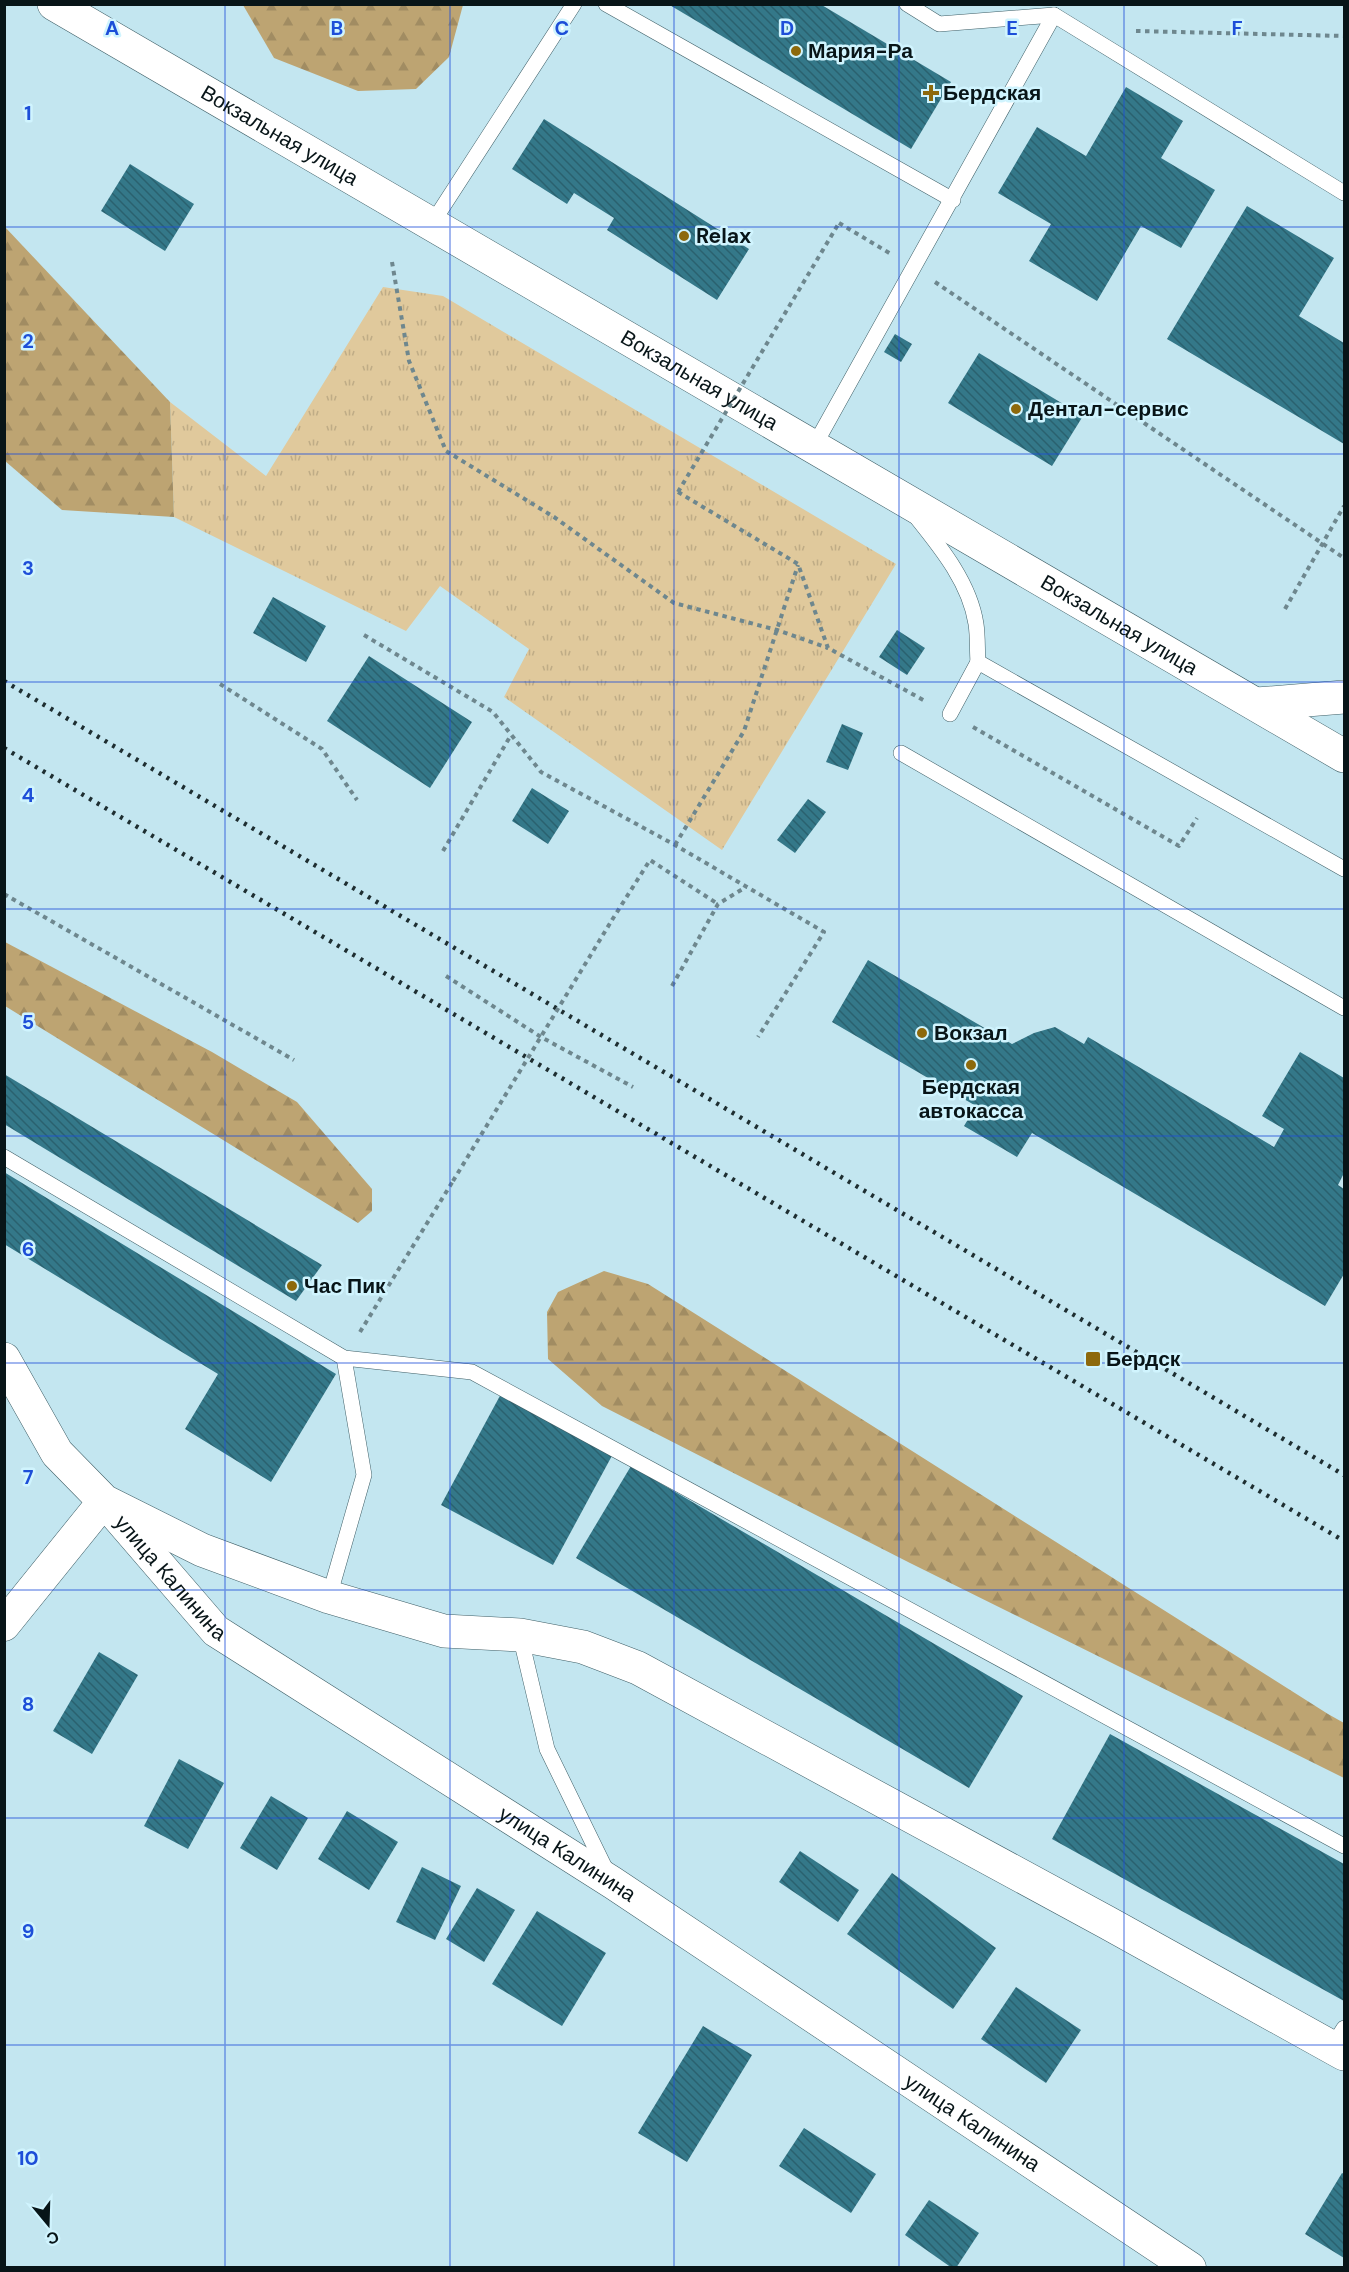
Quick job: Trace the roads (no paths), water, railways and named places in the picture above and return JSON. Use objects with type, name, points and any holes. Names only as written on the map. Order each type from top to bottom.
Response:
[{"type":"main road","name":"Вокзальная улица","points":[[54,4],[1344,756]]},
{"type":"main road","points":[[1257,704],[1344,697]]},
{"type":"main road","points":[[4,1359],[57,1453],[104,1501],[202,1550],[329,1597],[444,1631],[520,1635],[583,1647],[638,1668],[1097,1917],[1340,2043]]},
{"type":"street","name":"улица Калинина","points":[[4,1625],[104,1501],[216,1632],[613,1883],[1190,2268]]},
{"type":"lane","points":[[431,225],[574,4]]},
{"type":"lane","points":[[606,4],[952,200]]},
{"type":"lane","points":[[907,4],[939,24],[1054,15],[1344,193]]},
{"type":"lane","points":[[813,448],[1054,15]]},
{"type":"lane","points":[[902,500],[946,554],[964,589],[976,624],[978,662],[950,714]]},
{"type":"lane","points":[[978,662],[1344,869]]},
{"type":"lane","points":[[901,753],[1344,1008]]},
{"type":"lane","points":[[4,1158],[344,1358],[472,1372],[1344,1846]]},
{"type":"lane","points":[[329,1597],[364,1475],[344,1358]]},
{"type":"lane","points":[[520,1635],[547,1749],[613,1883]]},
{"type":"railway","points":[[4,681],[1344,1475]]},
{"type":"railway","points":[[4,748],[1344,1541]]},
{"type":"place","name":"Мария-Ра","points":[[796,51]]},
{"type":"place","name":"Бердская","points":[[931,93]]},
{"type":"place","name":"Relax","points":[[684,236]]},
{"type":"place","name":"Дентал-сервис","points":[[1016,409]]},
{"type":"place","name":"Вокзал","points":[[922,1033]]},
{"type":"place","name":"Бердская автокасса","points":[[971,1065]]},
{"type":"place","name":"Час Пик","points":[[292,1286]]},
{"type":"place","name":"Бердск","points":[[1093,1359]]}]
